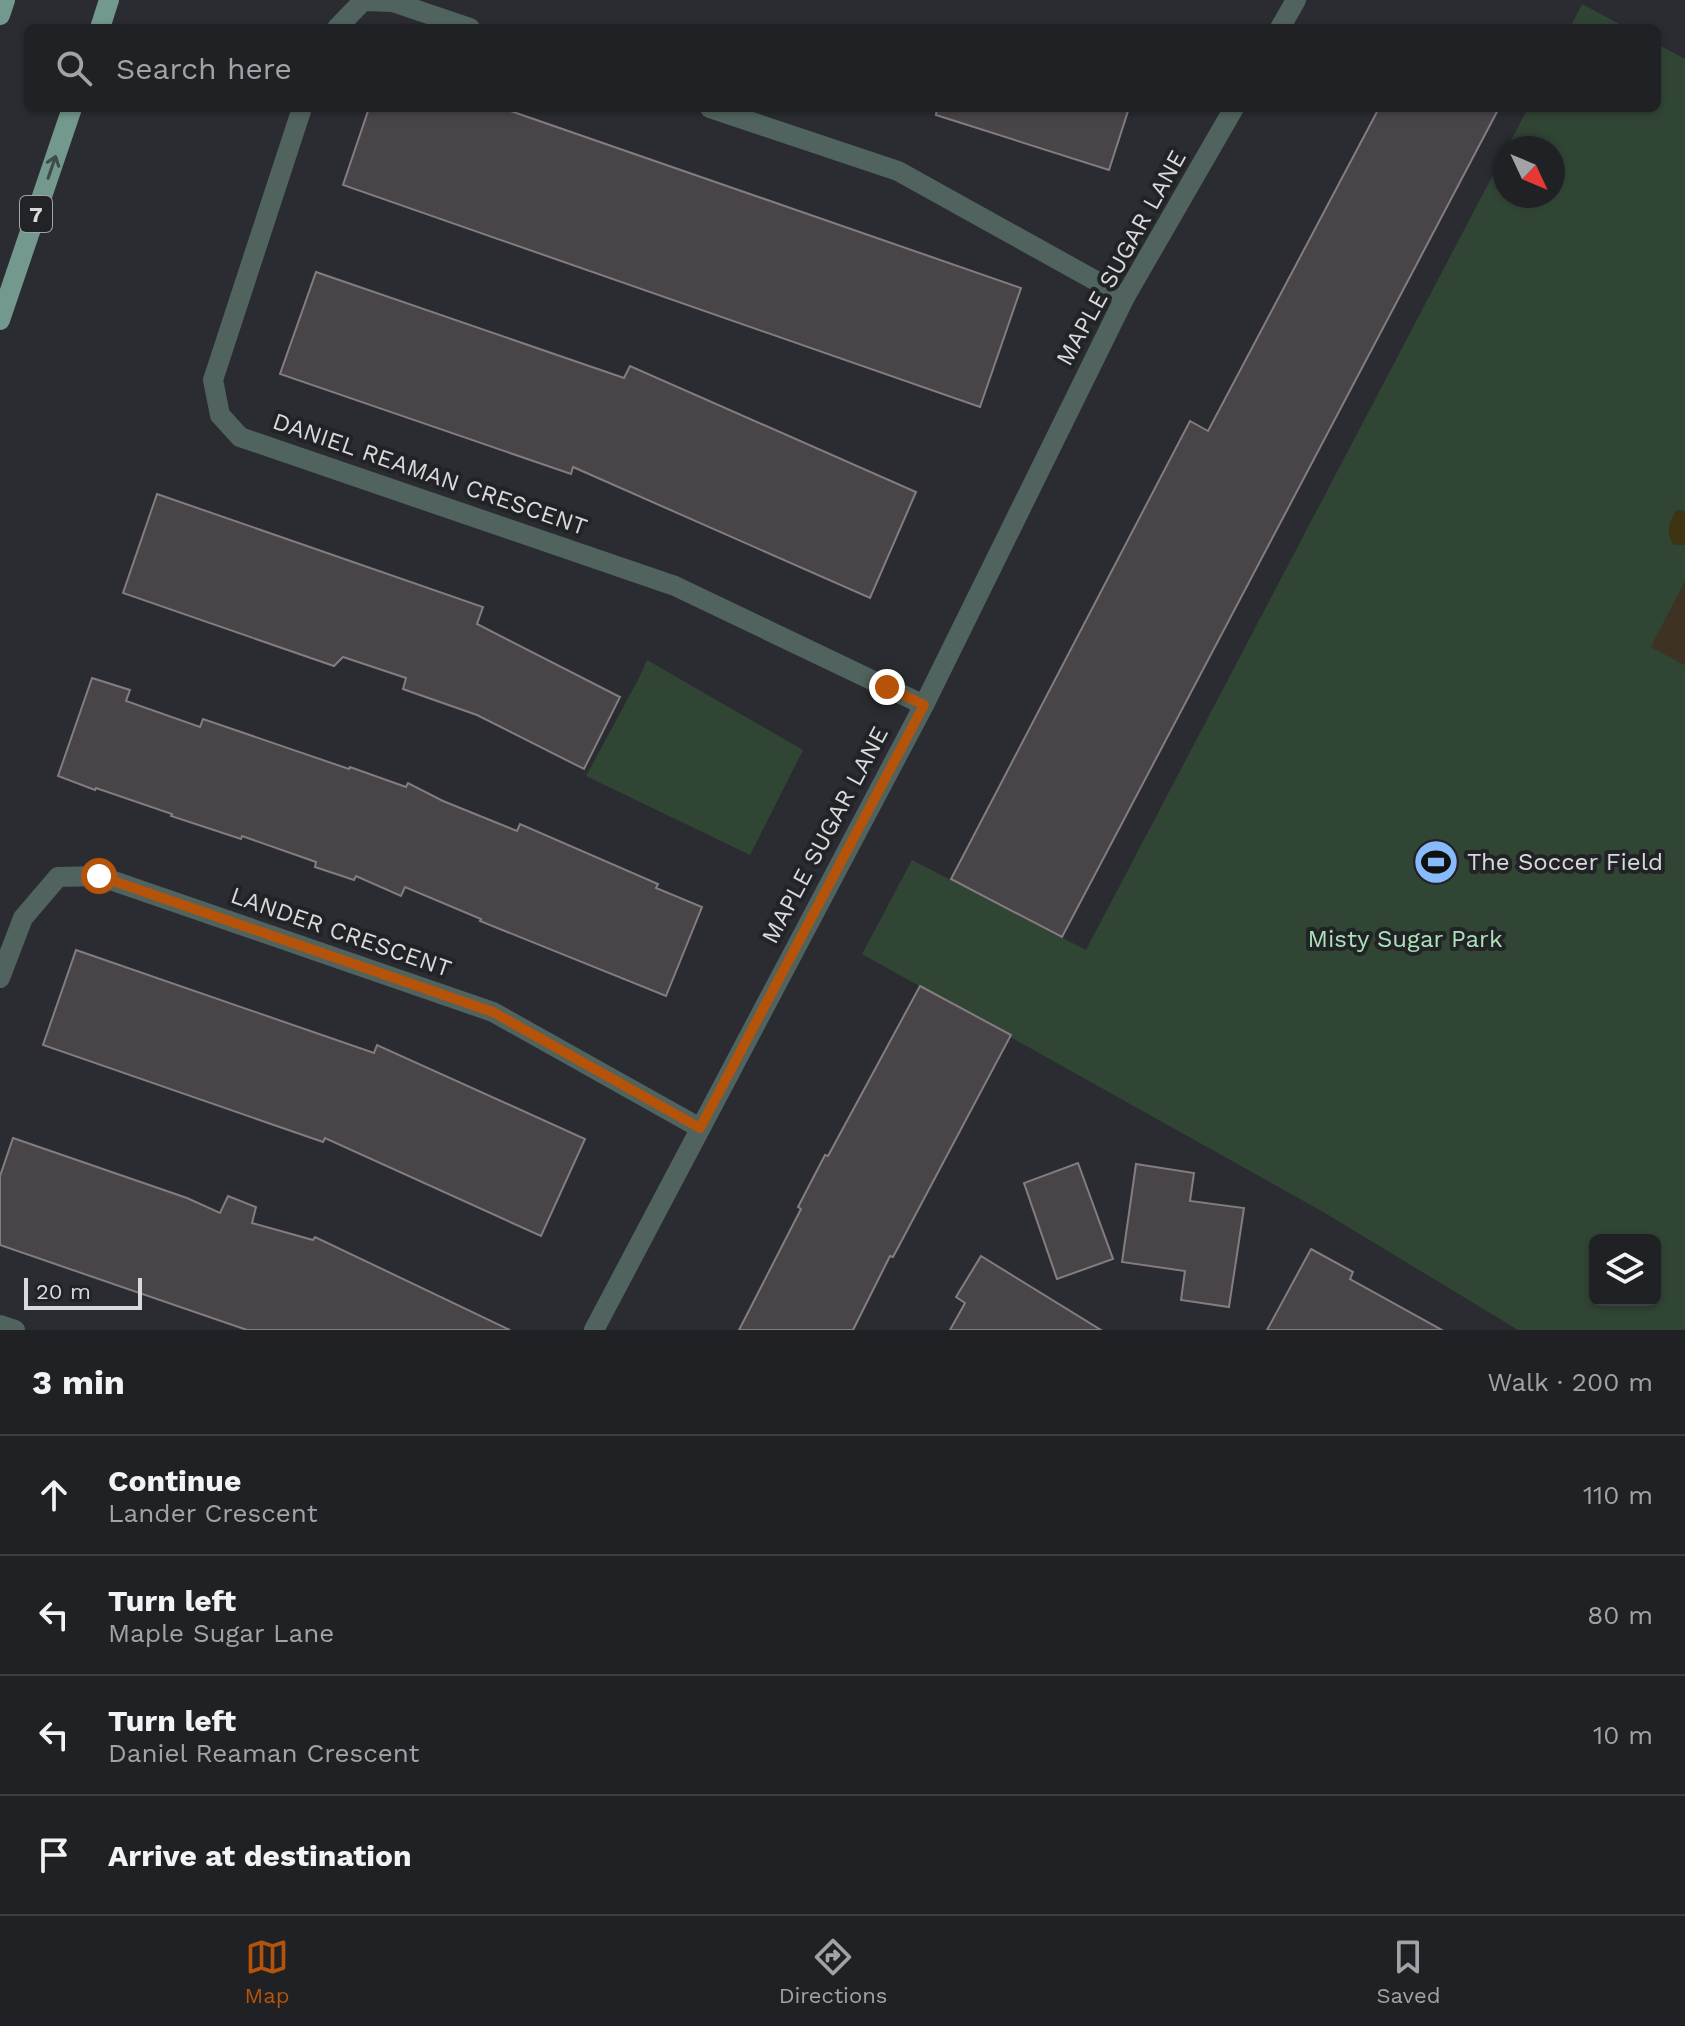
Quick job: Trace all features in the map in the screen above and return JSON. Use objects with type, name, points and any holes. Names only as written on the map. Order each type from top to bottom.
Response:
[{"type":"main road","points":[[0,15],[5,0]]},
{"type":"main road","points":[[101,24],[109,0]]},
{"type":"main road","name":"7","points":[[0,320],[71,112]]},
{"type":"street","points":[[1282,24],[1296,0]]},
{"type":"street","points":[[341,24],[363,1],[393,2],[458,24]]},
{"type":"street","name":"DANIEL REAMAN CRESCENT","points":[[301,112],[213,380],[220,415],[240,437],[672,584],[924,705]]},
{"type":"street","points":[[722,112],[898,171],[1125,297]]},
{"type":"street","name":"MAPLE SUGAR LANE","points":[[594,1330],[924,705],[1125,297],[1232,112]]},
{"type":"street","name":"LANDER CRESCENT","points":[[0,978],[23,918],[58,877],[99,876],[493,1012],[700,1128]]},
{"type":"street","points":[[0,1325],[15,1330]]},
{"type":"shaded area","points":[[1685,581],[1685,665],[1651,647]]},
{"type":"green space","points":[[1582,4],[1620,24],[1572,24]]},
{"type":"green space","name":"Misty Sugar Park","points":[[1661,46],[1685,59],[1685,581],[1651,647],[1685,665],[1685,1330],[1518,1330],[1325,1213],[862,954],[912,860],[1086,950],[1493,175],[1493,208],[1565,208],[1565,136],[1513,136],[1526,112],[1661,112]]},
{"type":"green space","points":[[647,660],[803,750],[750,855],[586,776]]},
{"type":"sand","points":[[1677,510],[1685,511],[1685,545],[1674,545],[1669,532]]},
{"type":"building","points":[[368,112],[514,112],[1021,288],[980,407],[343,185]]},
{"type":"building","points":[[936,112],[1128,112],[1109,170],[936,115]]},
{"type":"building","points":[[1377,112],[1497,112],[1062,937],[951,879],[1190,421],[1208,431]]},
{"type":"building","points":[[316,272],[624,378],[630,366],[916,492],[870,598],[573,467],[571,474],[280,374]]},
{"type":"building","points":[[157,494],[483,607],[477,624],[620,697],[584,769],[477,715],[403,689],[406,678],[343,657],[334,666],[123,593]]},
{"type":"building","points":[[92,678],[130,690],[126,701],[200,727],[203,719],[406,787],[408,783],[517,831],[520,824],[658,884],[656,888],[702,907],[666,996],[480,921],[405,887],[401,896],[356,876],[354,880],[315,867],[316,862],[242,836],[241,839],[58,776]]},
{"type":"building","points":[[76,950],[374,1053],[377,1045],[585,1139],[541,1236],[325,1138],[323,1142],[43,1045]]},
{"type":"building","points":[[920,986],[1011,1035],[853,1330],[739,1330],[825,1155],[828,1156]]},
{"type":"building","points":[[13,1138],[187,1198],[220,1213],[228,1196],[256,1207],[252,1223],[313,1240],[315,1237],[510,1330],[247,1330],[0,1245],[0,1176]]},
{"type":"building","points":[[1078,1163],[1113,1259],[1057,1279],[1024,1183]]},
{"type":"building","points":[[1136,1164],[1194,1173],[1190,1201],[1244,1208],[1229,1307],[1181,1300],[1185,1271],[1122,1262]]},
{"type":"building","points":[[1311,1249],[1353,1272],[1350,1279],[1442,1330],[1267,1330]]},
{"type":"building","points":[[981,1256],[1101,1330],[950,1330],[965,1303],[956,1297]]},
{"type":"place","name":"The Soccer Field","points":[[1436,862]]},
{"type":"route","points":[[99,876],[493,1012],[700,1128],[924,705],[887,687]]}]
